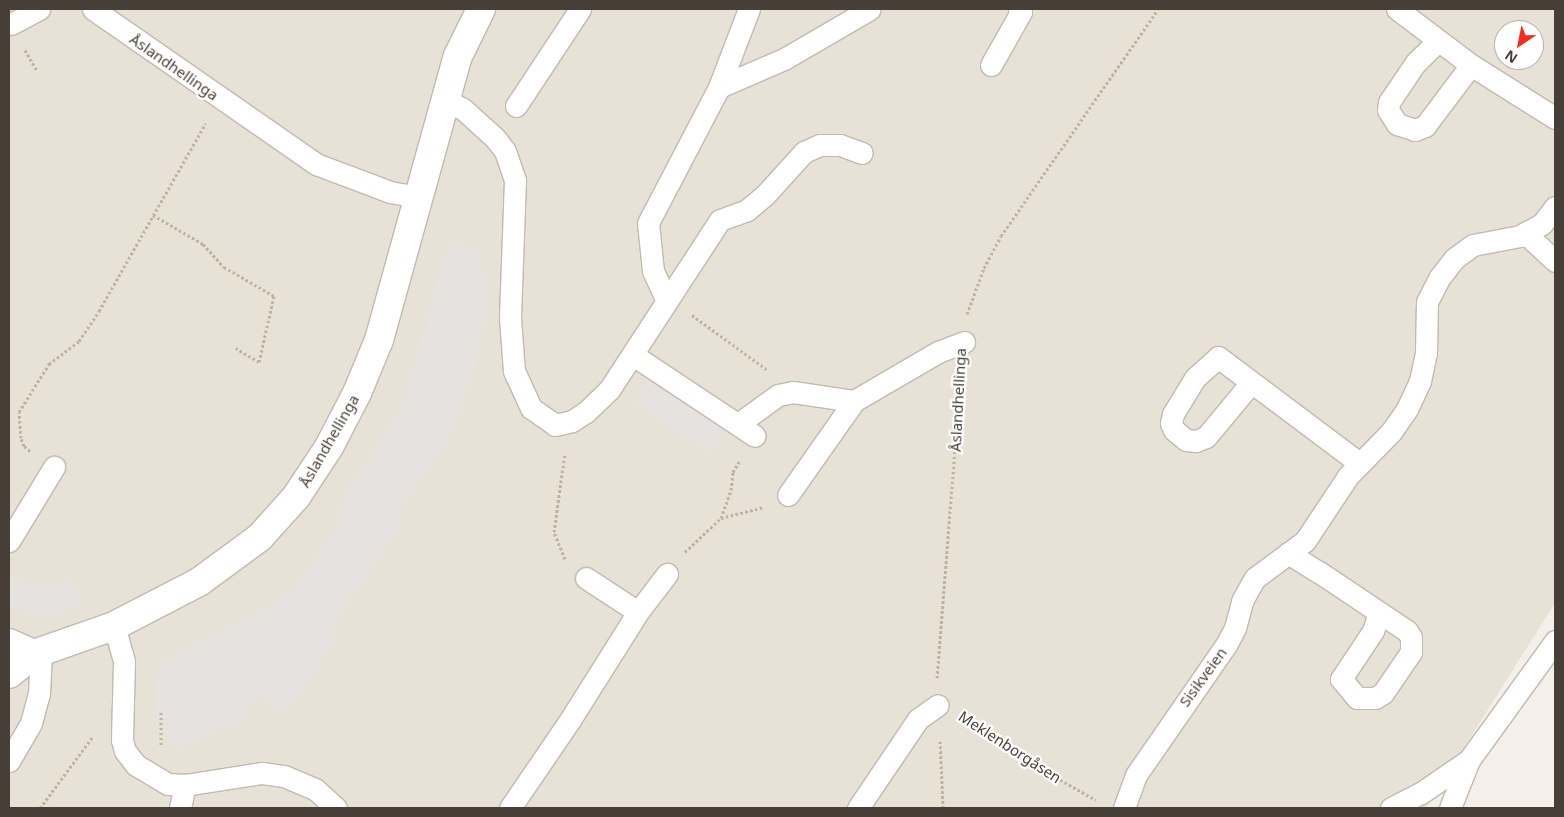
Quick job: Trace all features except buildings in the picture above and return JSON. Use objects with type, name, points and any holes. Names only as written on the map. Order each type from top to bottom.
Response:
[{"type":"street","name":"Åslandhellinga","points":[[9,674],[38,653],[114,626],[177,595],[223,566],[260,537],[296,497],[329,447],[361,384],[379,340],[444,99],[458,56],[481,9]]},
{"type":"street","points":[[9,643],[38,653]]},
{"type":"lane","points":[[11,24],[37,9]]},
{"type":"lane","name":"Åslandhellinga","points":[[93,9],[221,100],[316,164],[390,192],[418,197]]},
{"type":"lane","points":[[516,106],[580,9]]},
{"type":"lane","points":[[668,300],[653,271],[648,222],[719,87],[749,9]]},
{"type":"lane","points":[[719,87],[784,59],[870,9]]},
{"type":"lane","points":[[991,66],[1021,12],[1019,9]]},
{"type":"lane","points":[[1397,9],[1470,65],[1555,118]]},
{"type":"lane","points":[[1438,41],[1416,62],[1390,102],[1388,110],[1397,124],[1415,130],[1425,126],[1470,65]]},
{"type":"lane","points":[[444,99],[463,109],[495,138],[505,151],[515,180],[510,318],[514,371],[532,408],[555,425],[572,421],[599,402],[633,355],[720,220],[747,210],[759,200],[804,152],[820,145],[840,145],[862,152]]},
{"type":"lane","name":"Sisikveien","points":[[1124,808],[1136,775],[1226,645],[1235,628],[1242,601],[1255,578],[1305,541],[1359,463],[1390,432],[1407,409],[1417,388],[1426,353],[1428,302],[1440,277],[1455,258],[1473,245],[1525,233],[1542,224],[1555,207]]},
{"type":"lane","points":[[1525,233],[1555,261]]},
{"type":"lane","name":"Åslandhellinga","points":[[854,401],[938,352],[964,342]]},
{"type":"lane","points":[[633,355],[747,430],[778,395],[793,392],[835,400],[854,401]]},
{"type":"lane","points":[[1250,384],[1359,463]]},
{"type":"lane","points":[[788,495],[854,401]]},
{"type":"lane","points":[[9,541],[54,467]]},
{"type":"lane","points":[[1288,554],[1379,613]]},
{"type":"lane","points":[[510,808],[570,720],[638,612],[667,574]]},
{"type":"lane","points":[[586,578],[638,612]]},
{"type":"lane","points":[[114,626],[124,662],[122,740],[125,751],[136,765],[168,784],[185,785],[262,773],[284,776],[315,789],[336,808]]},
{"type":"lane","points":[[1450,808],[1469,760],[1555,641]]},
{"type":"lane","points":[[9,761],[31,723],[39,694],[38,653]]},
{"type":"lane","points":[[858,808],[918,719],[938,705]]},
{"type":"lane","points":[[1391,808],[1421,793],[1469,760]]},
{"type":"lane","points":[[180,808],[185,785]]},
{"type":"path","points":[[964,342],[972,296],[1001,236],[1158,9]]},
{"type":"path","points":[[54,467],[24,446],[19,412],[49,364],[79,341],[221,100]]},
{"type":"path","points":[[153,215],[203,244],[224,266],[274,296],[259,362],[236,348]]},
{"type":"path","points":[[668,300],[793,392]]},
{"type":"path","name":"Åslandhellinga","points":[[943,808],[938,705],[939,653],[964,342]]},
{"type":"path","points":[[555,425],[565,453],[555,541],[565,559],[586,578]]},
{"type":"path","points":[[721,518],[731,490],[733,472],[747,430]]},
{"type":"path","points":[[667,574],[700,536],[721,518],[756,510],[788,495]]},
{"type":"path","name":"Meklenborgåsen","points":[[938,705],[972,721],[1034,765],[1099,802]]},
{"type":"path","points":[[40,808],[90,738],[100,734],[122,740]]},
{"type":"shaded area","points":[[9,9],[1555,9],[1555,603],[1426,808],[9,808]]},
{"type":"shaded area","points":[[449,241],[479,250],[488,301],[473,373],[450,436],[395,517],[402,524],[330,629],[337,638],[284,715],[256,695],[241,720],[177,749],[157,720],[158,664],[273,603],[294,589],[344,518],[334,512],[403,406]]},
{"type":"shaded area","points":[[649,381],[724,432],[709,454],[634,402]]},
{"type":"shaded area","points":[[11,578],[48,587],[73,579],[84,605],[50,615],[33,614],[9,606]]}]
